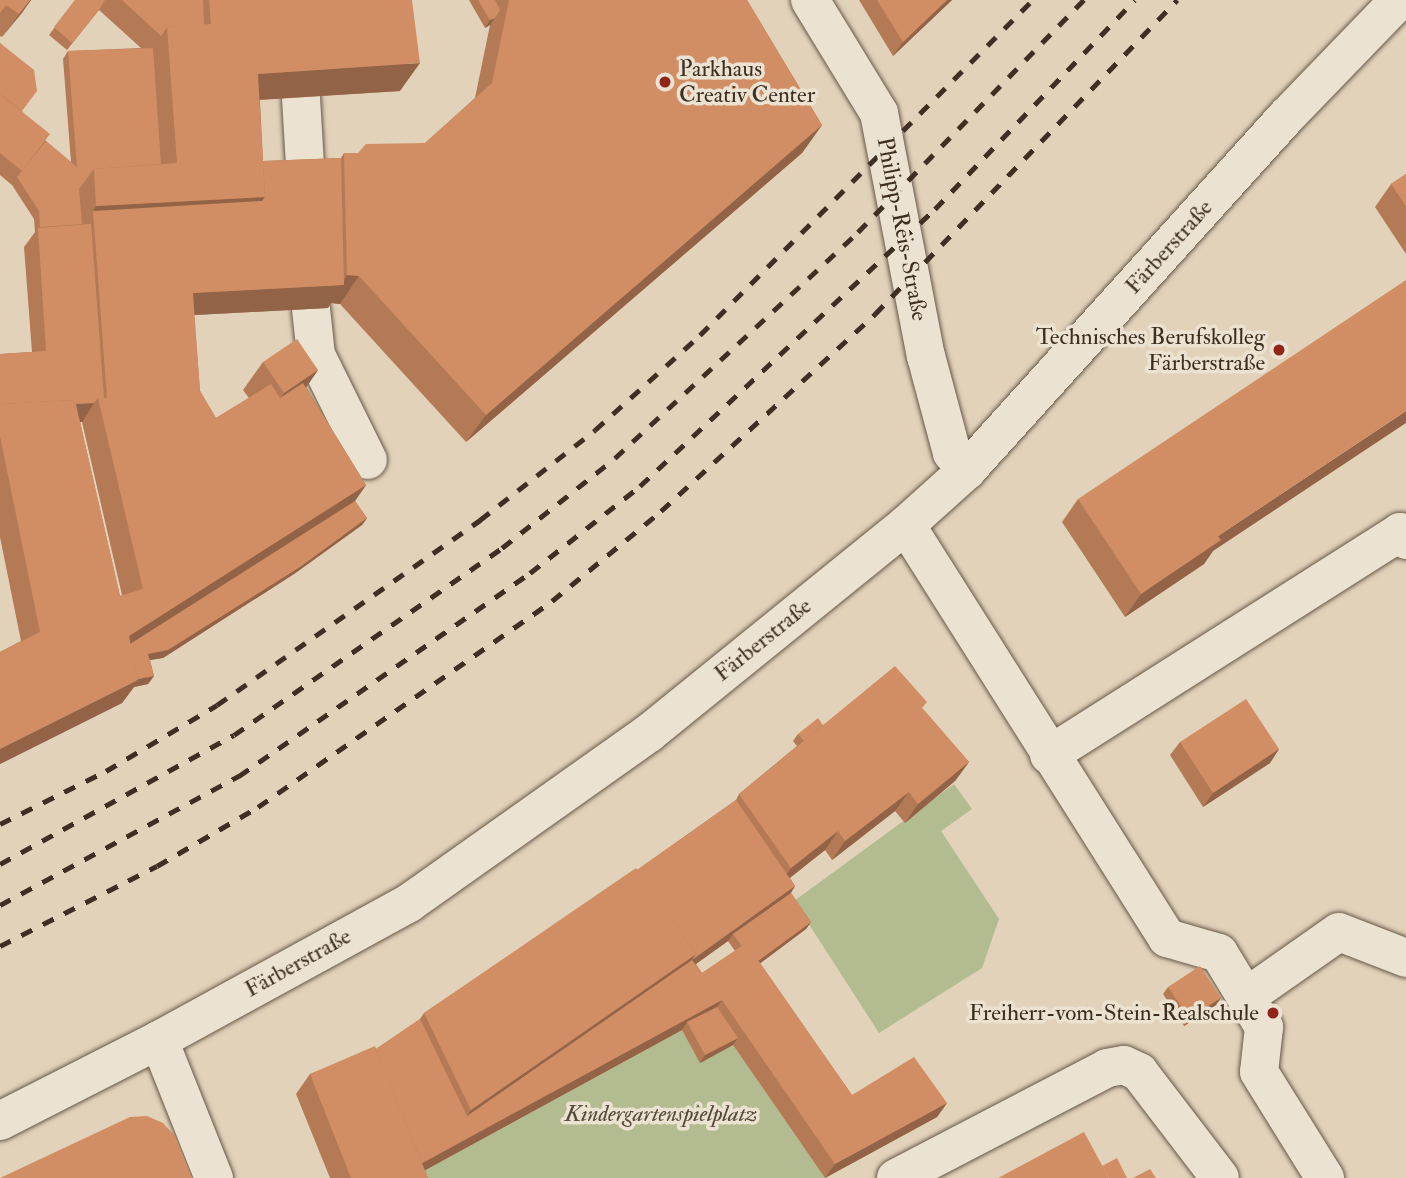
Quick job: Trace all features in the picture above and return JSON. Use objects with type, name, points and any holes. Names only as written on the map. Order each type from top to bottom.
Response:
[{"type":"street","name":"Philipp-Reis-Straße","points":[[810,0],[879,113],[926,356],[952,453],[967,470]]},
{"type":"street","name":"Färberstraße","points":[[0,1121],[159,1040],[409,903],[649,733],[906,525],[967,470],[1287,116],[1399,0]]},
{"type":"street","points":[[301,99],[306,181]]},
{"type":"street","points":[[311,309],[316,355],[368,460]]},
{"type":"street","points":[[906,525],[1167,938],[1219,953],[1264,1027],[1259,1072],[1325,1178]]},
{"type":"street","points":[[1049,755],[1400,532],[1406,540]]},
{"type":"street","points":[[1246,997],[1339,932],[1406,958]]},
{"type":"street","points":[[159,1040],[214,1178]]},
{"type":"street","points":[[896,1178],[1107,1068],[1124,1065],[1139,1072],[1220,1178]]},
{"type":"green space","points":[[954,784],[972,809],[941,831],[999,919],[982,968],[879,1033],[794,901]]},
{"type":"green space","name":"Kindergartenspielplatz","points":[[682,1030],[733,1045],[825,1178],[411,1178]]},
{"type":"building","points":[[0,0],[30,0],[19,14],[6,5],[0,13]]},
{"type":"building","points":[[75,0],[105,0],[72,43],[54,27]]},
{"type":"building","points":[[122,0],[203,0],[204,25],[167,27],[161,36]]},
{"type":"building","points":[[209,0],[412,0],[420,63],[258,74],[265,197],[96,206],[94,169],[177,163],[167,27],[211,24]]},
{"type":"building","points":[[478,0],[495,0],[500,10],[495,18],[490,20]]},
{"type":"building","points":[[509,0],[747,0],[822,125],[486,415],[359,276],[347,275],[344,153],[358,153],[366,144],[425,143],[492,83]]},
{"type":"building","points":[[877,0],[947,0],[903,42]]},
{"type":"building","points":[[0,43],[34,70],[37,91],[22,111],[0,94]]},
{"type":"building","points":[[153,48],[161,164],[94,169],[79,189],[82,224],[40,227],[39,211],[17,177],[46,141],[77,167],[68,51]]},
{"type":"building","points":[[0,94],[50,134],[22,171],[0,153]]},
{"type":"building","points":[[341,158],[344,285],[193,293],[200,391],[216,418],[271,384],[280,398],[303,383],[366,485],[129,636],[138,680],[0,749],[0,652],[40,632],[0,436],[0,404],[75,400],[120,596],[143,589],[98,398],[107,398],[93,211],[262,201],[265,197],[263,161]]},
{"type":"building","points":[[1406,174],[1406,206],[1391,184]]},
{"type":"building","points":[[91,224],[104,398],[98,398],[94,403],[75,404],[75,400],[0,404],[0,354],[46,351],[38,228]]},
{"type":"building","points":[[1406,280],[1406,411],[1218,536],[1221,540],[1141,594],[1078,499]]},
{"type":"building","points":[[297,339],[318,370],[284,393],[263,362]]},
{"type":"building","points":[[355,501],[367,518],[300,567],[168,650],[148,654],[154,676],[138,679],[130,644]]},
{"type":"building","points":[[895,666],[927,702],[922,708],[969,762],[918,804],[909,792],[845,841],[838,831],[791,868],[739,794]]},
{"type":"building","points":[[1246,699],[1279,749],[1213,793],[1180,742]]},
{"type":"building","points":[[818,718],[823,725],[804,741],[798,734]]},
{"type":"building","points":[[736,800],[795,886],[692,960],[696,954],[637,870]]},
{"type":"building","points":[[636,868],[696,954],[471,1110],[424,1013]]},
{"type":"building","points":[[791,893],[811,922],[758,961],[746,943],[742,946],[733,934]]},
{"type":"building","points":[[746,943],[852,1095],[914,1057],[947,1103],[835,1164],[722,1000],[422,1163],[376,1049],[420,1019],[467,1116],[692,960],[702,973]]},
{"type":"building","points":[[1200,966],[1221,998],[1189,1018],[1168,987]]},
{"type":"building","points":[[717,1007],[738,1038],[705,1055],[687,1022]]},
{"type":"building","points":[[375,1046],[428,1178],[351,1178],[310,1074]]},
{"type":"building","points":[[147,1116],[163,1123],[175,1136],[192,1178],[0,1178],[130,1117]]},
{"type":"building","points":[[1084,1132],[1109,1178],[998,1178]]},
{"type":"building","points":[[1117,1158],[1127,1178],[1109,1178],[1102,1166]]},
{"type":"building","points":[[1150,1169],[1156,1178],[1133,1178]]},
{"type":"railway","points":[[0,824],[106,771],[217,705],[480,520],[595,430],[700,335],[1033,0]]},
{"type":"railway","points":[[0,864],[234,735],[502,548],[615,458],[858,232],[1084,0]]},
{"type":"railway","points":[[0,905],[239,776],[530,573],[640,486],[935,209],[1135,0]]},
{"type":"railway","points":[[0,946],[157,866],[258,807],[552,601],[661,511],[875,314],[1177,0]]},
{"type":"place","name":"Parkhaus Creativ Center","points":[[665,82]]},
{"type":"place","name":"Technisches Berufskolleg Färberstraße","points":[[1279,350]]},
{"type":"place","name":"Freiherr-vom-Stein-Realschule","points":[[1273,1013]]}]
